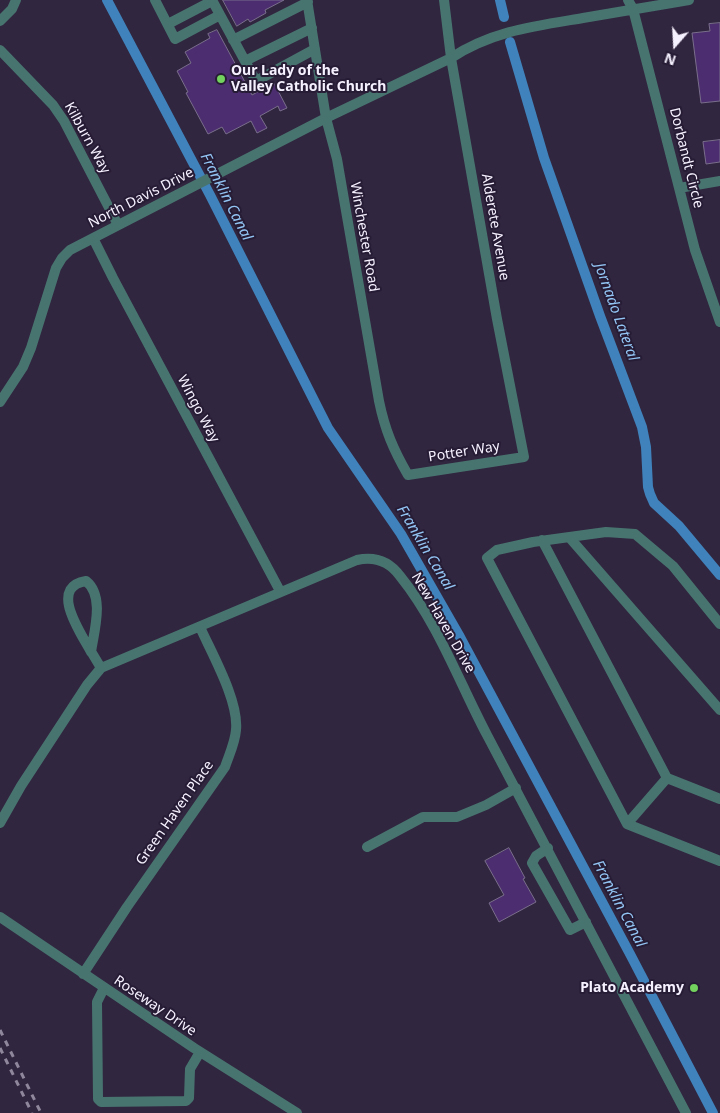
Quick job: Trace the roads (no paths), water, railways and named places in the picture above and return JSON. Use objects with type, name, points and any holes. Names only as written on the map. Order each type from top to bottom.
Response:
[{"type":"street","points":[[0,21],[12,9],[16,0]]},
{"type":"street","points":[[155,0],[175,38],[220,15]]},
{"type":"street","points":[[168,24],[212,0],[256,81],[315,49]]},
{"type":"street","name":"Alderete Avenue","points":[[444,0],[451,58],[497,319],[524,457]]},
{"type":"street","name":"North Davis Drive","points":[[0,402],[23,367],[31,348],[56,268],[70,250],[326,118],[451,58],[465,49],[502,33],[630,5],[689,0]]},
{"type":"street","points":[[233,40],[307,1]]},
{"type":"street","name":"Winchester Road","points":[[307,1],[326,118],[337,159],[384,424],[392,446],[408,475]]},
{"type":"street","name":"Dorbandt Circle","points":[[630,5],[694,250],[720,322]]},
{"type":"street","points":[[245,61],[312,28]]},
{"type":"street","name":"Kilburn Way","points":[[0,50],[53,106],[64,121],[118,225]]},
{"type":"street","points":[[679,188],[720,181]]},
{"type":"street","name":"Wingo Way","points":[[93,238],[280,591]]},
{"type":"street","name":"Potter Way","points":[[408,475],[524,457]]},
{"type":"street","points":[[720,624],[673,566],[634,534],[606,532],[542,540],[497,550],[487,558],[627,824],[720,861]]},
{"type":"street","points":[[569,537],[720,710]]},
{"type":"street","points":[[542,540],[667,778],[720,799]]},
{"type":"street","name":"New Haven Drive","points":[[0,824],[21,786],[87,685],[101,668],[357,560],[378,559],[400,575],[420,605],[686,1113]]},
{"type":"street","points":[[91,652],[96,619],[96,596],[91,585],[86,581],[79,582],[70,588],[67,601],[70,612],[91,652],[101,668]]},
{"type":"street","name":"Green Haven Place","points":[[83,974],[127,907],[225,767],[232,747],[236,729],[232,701],[200,627]]},
{"type":"street","points":[[627,824],[667,778]]},
{"type":"street","points":[[367,847],[422,817],[458,817],[486,805],[516,788]]},
{"type":"street","points":[[548,848],[536,856],[532,863],[570,930],[586,922]]},
{"type":"street","name":"Roseway Drive","points":[[0,917],[200,1052],[297,1113]]},
{"type":"street","points":[[104,988],[97,1002],[98,1098],[101,1102],[186,1101],[189,1098],[190,1067],[200,1052]]},
{"type":"waterway","name":"Franklin Canal","points":[[107,0],[210,195],[328,428],[401,534],[460,637],[713,1113]]},
{"type":"waterway","name":"Jornado Lateral","points":[[500,0],[504,17]]},
{"type":"waterway","name":"Jornado Lateral","points":[[510,42],[544,158],[642,427],[646,447],[650,494],[654,503],[679,526],[720,575]]},
{"type":"railway","points":[[0,1030],[41,1113]]},
{"type":"railway","points":[[0,1048],[32,1113]]},
{"type":"place","name":"Our Lady of the Valley Catholic Church","points":[[221,79]]},
{"type":"place","name":"Plato Academy","points":[[694,988]]}]
